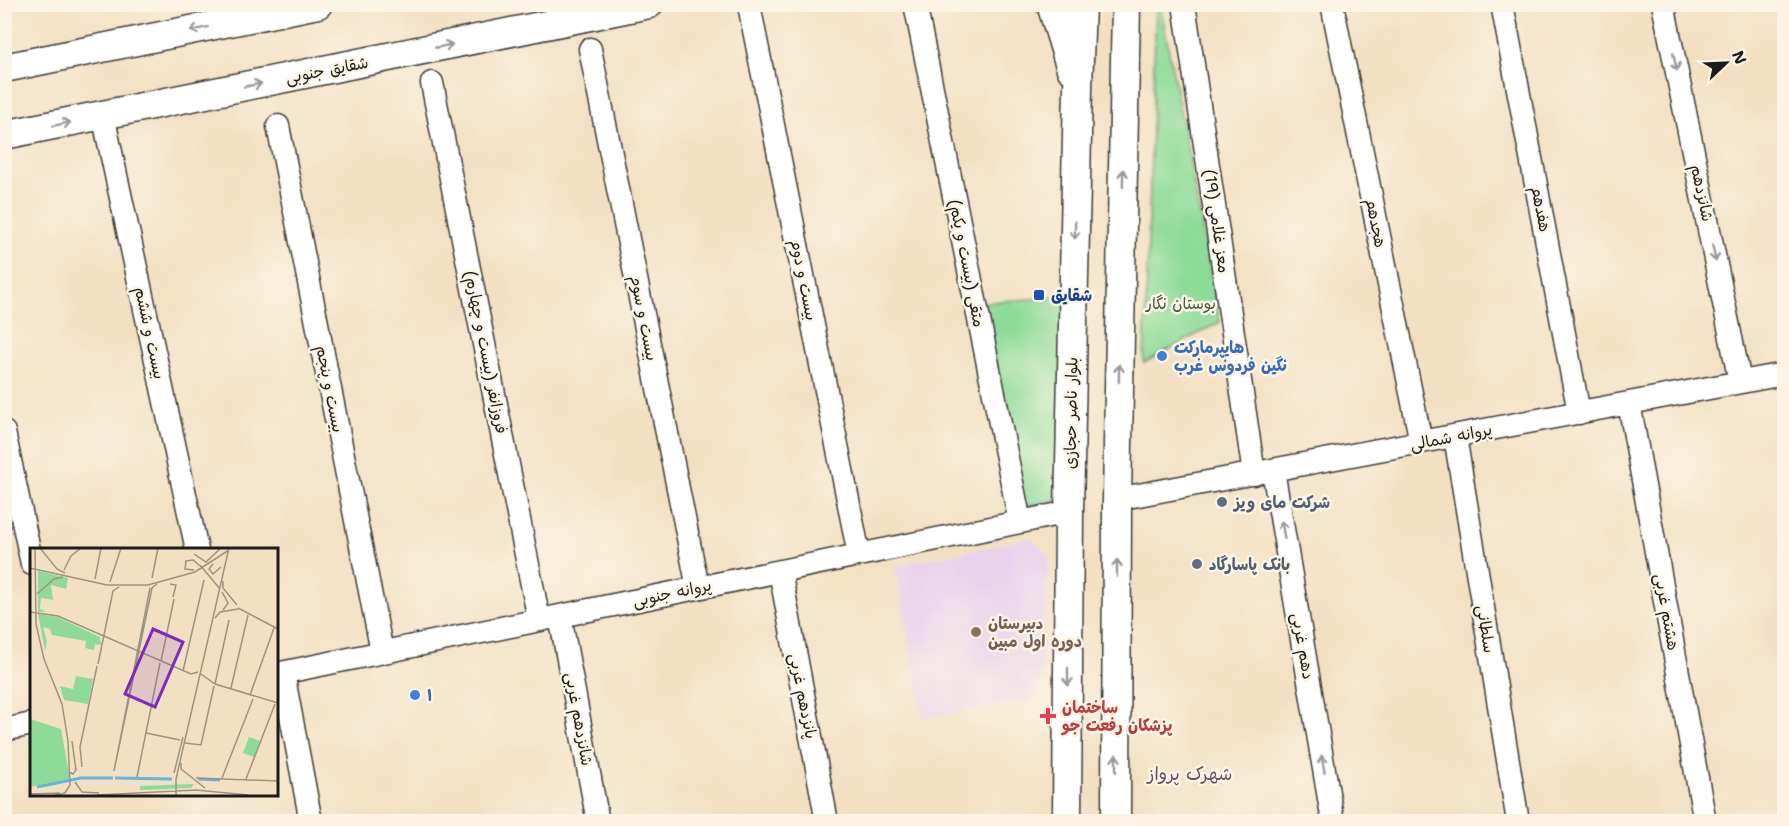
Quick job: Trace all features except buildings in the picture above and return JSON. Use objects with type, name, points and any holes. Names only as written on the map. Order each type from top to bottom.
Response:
[{"type":"main road","points":[[4,69],[239,12],[318,4]]},
{"type":"main road","name":"شقایق جنوبی","points":[[4,135],[649,4]]},
{"type":"main road","points":[[1051,4],[1078,88]]},
{"type":"main road","name":"بلوار ناصر حجازی","points":[[1067,822],[1069,512],[1081,4]]},
{"type":"main road","points":[[1116,822],[1117,499],[1126,4]]},
{"type":"street","name":"متقی (بیست و یکم)","points":[[915,4],[1020,522]]},
{"type":"street","name":"معز غلامی (19)","points":[[1184,4],[1263,472]]},
{"type":"street","name":"هجدهم","points":[[1332,4],[1421,442]]},
{"type":"street","name":"هفدهم","points":[[1502,4],[1579,413]]},
{"type":"street","name":"شانزدهم","points":[[1663,4],[1740,382]]},
{"type":"street","name":"بیست و دوم","points":[[749,5],[859,555]]},
{"type":"street","name":"بیست و سوم","points":[[590,49],[699,588]]},
{"type":"street","name":"فروزانفر (بیست و چهارم)","points":[[432,83],[550,618]]},
{"type":"street","name":"بیست و ششم","points":[[103,115],[197,548]]},
{"type":"street","name":"بیست و پنجم","points":[[278,126],[382,652]]},
{"type":"street","name":"پروانه شمالی","points":[[1117,499],[1785,374]]},
{"type":"street","name":"هشتم غربی","points":[[1629,403],[1705,822]]},
{"type":"street","points":[[4,432],[30,555]]},
{"type":"street","name":"سلطانی","points":[[1455,436],[1518,822]]},
{"type":"street","name":"دهم غربی","points":[[1263,472],[1333,822]]},
{"type":"street","name":"پروانه جنوبی","points":[[280,673],[1069,512]]},
{"type":"street","name":"پانزدهم غربی","points":[[780,571],[827,822]]},
{"type":"street","name":"شانزدهم غربی","points":[[550,618],[598,822]]},
{"type":"street","points":[[280,673],[311,822]]},
{"type":"street","points":[[4,730],[30,724]]},
{"type":"shaded area","name":"دبیرستان دوره اول مبین","points":[[1031,538],[1049,556],[1040,699],[923,718],[895,566]]},
{"type":"green space","name":"بوستان نگار","points":[[1160,4],[1220,322],[1144,363],[1156,5]]},
{"type":"green space","points":[[1065,296],[1067,500],[1019,507],[980,303]]},
{"type":"place","name":"شقایق","points":[[1039,295]]},
{"type":"place","name":"هایپرمارکت نگین فردوس غرب","points":[[1162,356]]},
{"type":"place","name":"شرکت مای ویز","points":[[1222,502]]},
{"type":"place","name":"بانک پاسارگاد","points":[[1197,564]]},
{"type":"place","name":"دبیرستان دوره اول مبین","points":[[976,632]]},
{"type":"place","name":"۱","points":[[415,695]]},
{"type":"place","name":"ساختمان پزشكان رفعت جو","points":[[1048,716]]},
{"type":"district","name":"شهرک پرواز","points":[[1190,774]]}]
